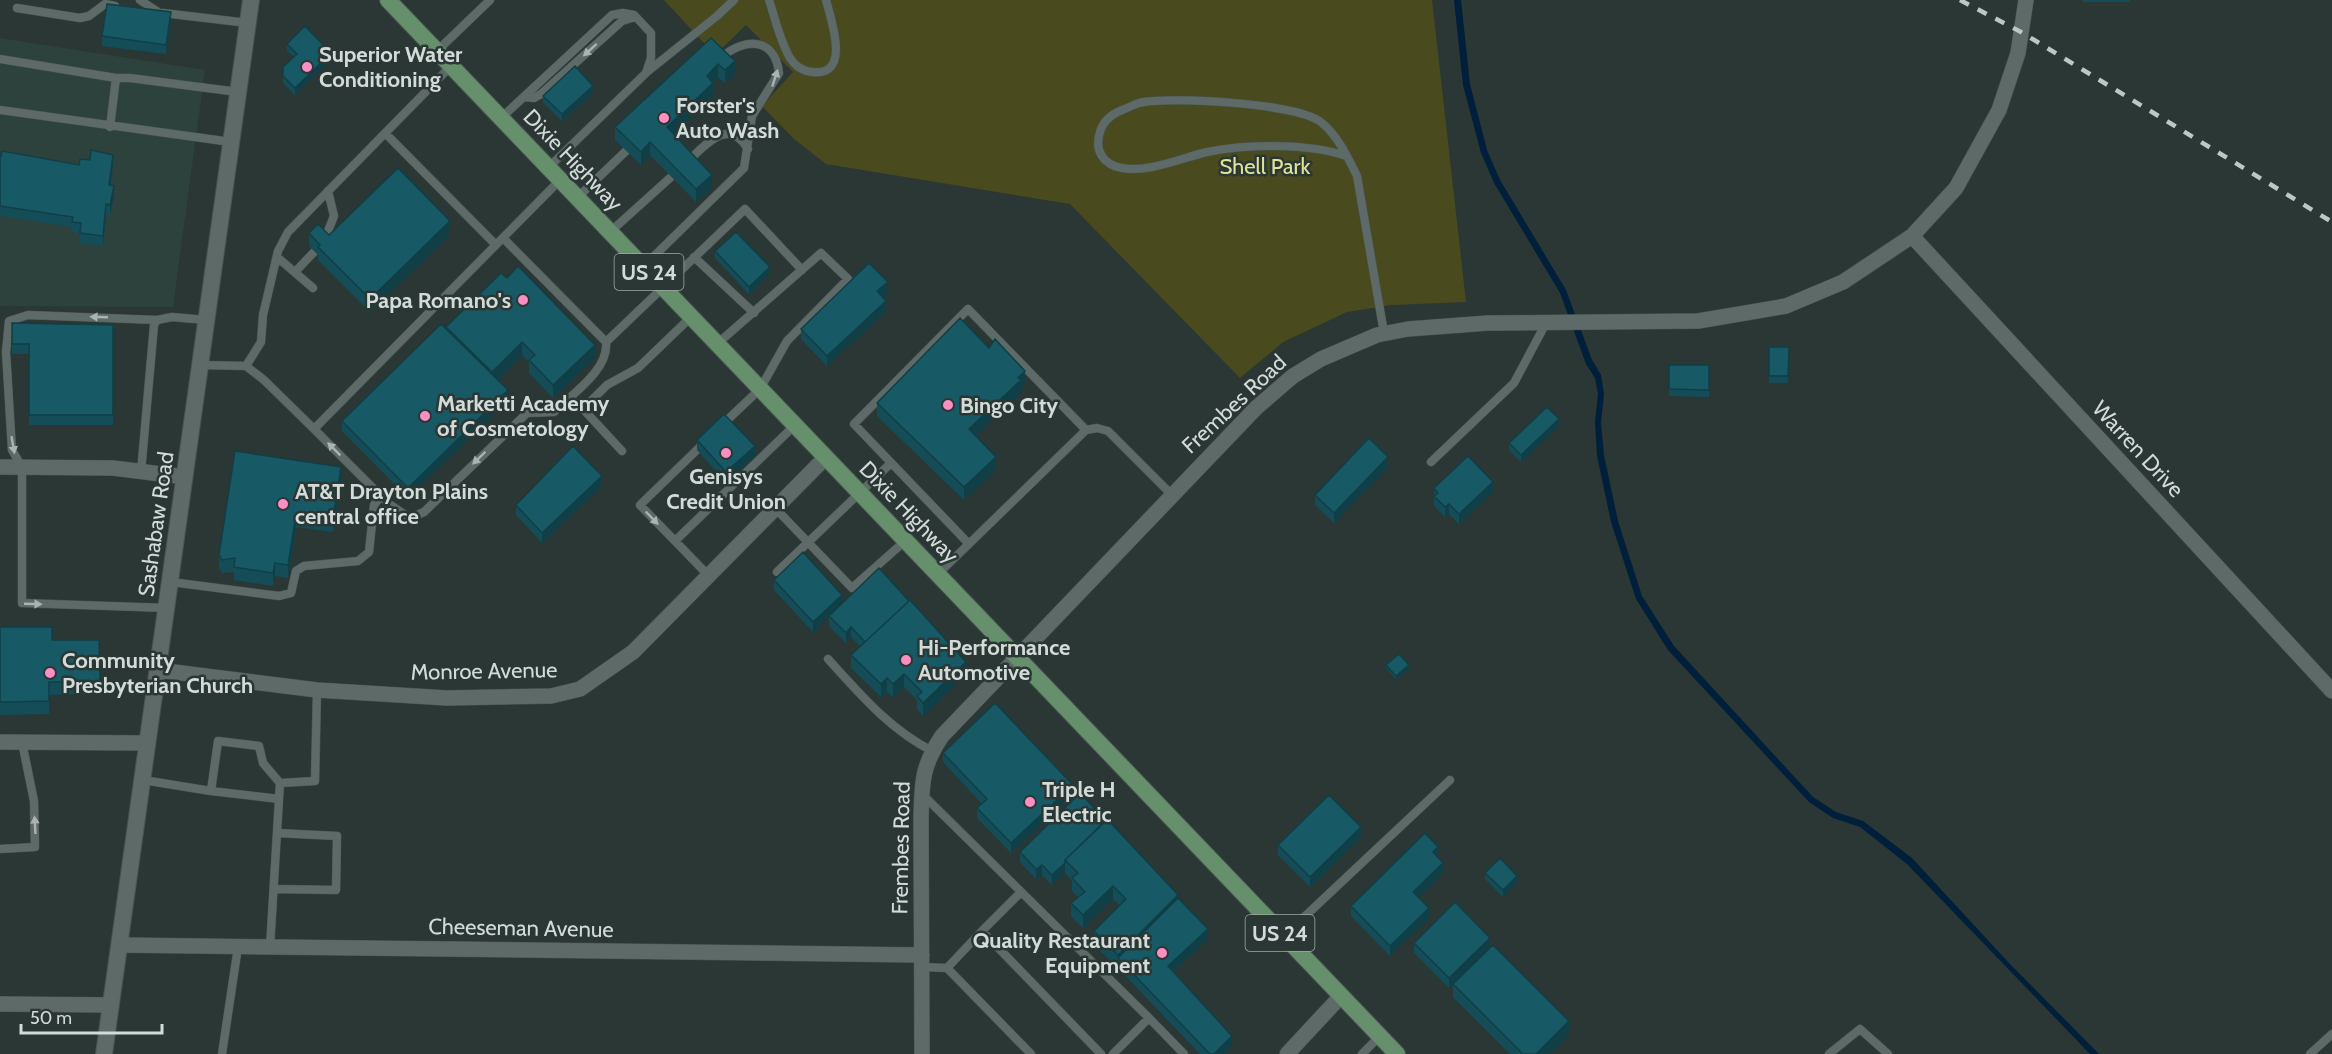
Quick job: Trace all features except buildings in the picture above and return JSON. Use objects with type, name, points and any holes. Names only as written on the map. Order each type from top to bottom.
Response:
[{"type":"main road","name":"Dixie Highway","points":[[388,0],[1397,1054]]},
{"type":"street","name":"Sashabaw Road","points":[[104,1054],[251,0]]},
{"type":"street","name":"Frembes Road","points":[[922,1054],[922,794],[928,757],[942,736],[1256,408],[1293,376],[1351,344],[1384,333],[1442,326],[1547,322],[1698,321],[1786,306],[1843,282],[1912,236],[1956,188],[1999,110],[2018,53],[2026,0]]},
{"type":"street","name":"Warren Drive","points":[[1912,236],[2332,691]]},
{"type":"street","name":"Monroe Avenue","points":[[158,670],[317,690],[458,698],[551,696],[580,689],[633,652],[826,457]]},
{"type":"street","points":[[0,467],[113,468],[185,477]]},
{"type":"street","points":[[0,742],[148,743]]},
{"type":"street","name":"Cheeseman Avenue","points":[[119,945],[922,961]]},
{"type":"street","points":[[1290,1053],[1341,996]]},
{"type":"street","points":[[0,1004],[111,1005]]},
{"type":"lane","points":[[140,0],[158,12]]},
{"type":"lane","points":[[437,51],[490,0]]},
{"type":"lane","points":[[314,429],[503,238],[555,173],[646,73],[734,0]]},
{"type":"lane","points":[[769,0],[789,56],[805,71],[816,73],[827,71],[837,52],[826,0]]},
{"type":"lane","points":[[17,8],[80,18],[89,16],[105,4],[126,7]]},
{"type":"lane","points":[[136,9],[248,23]]},
{"type":"lane","points":[[501,118],[612,15],[623,13],[637,17],[651,33],[652,52],[646,73]]},
{"type":"lane","points":[[643,267],[744,168],[752,116],[779,73],[778,66],[768,50],[754,43],[738,44],[720,59]]},
{"type":"lane","points":[[0,59],[116,78],[238,93]]},
{"type":"lane","points":[[246,366],[261,342],[263,315],[277,257],[288,232],[451,66]]},
{"type":"lane","points":[[110,127],[116,78]]},
{"type":"lane","points":[[1346,156],[1323,148],[1244,148],[1210,152],[1137,169],[1122,168],[1104,159],[1100,154],[1098,143],[1101,129],[1112,114],[1138,103],[1215,101],[1306,115],[1322,122],[1346,156],[1357,176],[1384,333]]},
{"type":"lane","points":[[0,110],[231,142]]},
{"type":"lane","points":[[385,133],[496,245]]},
{"type":"lane","points":[[687,162],[715,137],[725,133],[738,137],[748,149]]},
{"type":"lane","points":[[577,198],[627,150]]},
{"type":"lane","points":[[610,232],[672,177]]},
{"type":"lane","points":[[323,242],[334,216],[328,191]]},
{"type":"lane","points":[[606,342],[745,209],[802,270]]},
{"type":"lane","points":[[201,365],[246,366],[264,380],[381,496],[401,514],[410,518],[424,512],[527,413],[554,412],[599,368],[607,351],[606,342],[503,238]]},
{"type":"lane","points":[[295,272],[315,252]]},
{"type":"lane","points":[[717,344],[821,254],[848,279],[787,341],[760,388],[717,430]]},
{"type":"lane","points":[[277,257],[313,288]]},
{"type":"lane","points":[[694,257],[754,313]]},
{"type":"lane","points":[[969,544],[854,424],[968,309],[1086,430]]},
{"type":"lane","points":[[167,608],[22,603],[22,467],[12,450],[6,352],[9,321],[28,315],[157,320],[172,317],[207,320]]},
{"type":"lane","points":[[622,451],[583,409],[608,385],[638,368],[691,317]]},
{"type":"lane","points":[[141,472],[153,335],[157,320]]},
{"type":"lane","points":[[1431,462],[1514,383],[1547,322]]},
{"type":"lane","points":[[675,541],[795,425]]},
{"type":"lane","points":[[938,575],[1086,430],[1097,428],[1107,431],[1172,495]]},
{"type":"lane","points":[[708,575],[640,505],[709,438]]},
{"type":"lane","points":[[777,572],[891,463]]},
{"type":"lane","points":[[171,582],[279,597],[291,593],[296,571],[304,566],[358,561],[369,552],[374,505],[381,496]]},
{"type":"lane","points":[[775,508],[852,588],[905,540]]},
{"type":"lane","points":[[828,659],[881,717],[913,741],[932,751]]},
{"type":"lane","points":[[280,783],[315,781],[317,690]]},
{"type":"lane","points":[[211,791],[218,741],[259,746],[263,763],[280,783],[270,947]]},
{"type":"lane","points":[[0,849],[33,849],[36,844],[34,801],[22,742]]},
{"type":"lane","points":[[143,780],[279,799]]},
{"type":"lane","points":[[1284,936],[1450,780]]},
{"type":"lane","points":[[922,794],[1184,1054]]},
{"type":"lane","points":[[274,889],[336,890],[337,836],[277,832]]},
{"type":"lane","points":[[948,968],[1022,892]]},
{"type":"lane","points":[[982,931],[1101,1054]]},
{"type":"lane","points":[[222,1054],[238,947]]},
{"type":"lane","points":[[922,961],[948,968],[1030,1054]]},
{"type":"lane","points":[[1113,1054],[1149,1018]]},
{"type":"lane","points":[[1829,1054],[1860,1029],[1888,1054]]},
{"type":"lane","points":[[2310,1054],[2332,1034]]},
{"type":"lane","points":[[1362,1054],[1380,1036]]},
{"type":"shaded area","points":[[0,38],[205,70],[173,307],[0,306]]},
{"type":"green space","name":"Shell Park","points":[[664,0],[1432,0],[1466,302],[1391,305],[1347,312],[1283,342],[1240,378],[1070,204],[826,164],[794,139],[762,106],[793,72],[746,25],[715,55]]},
{"type":"water","points":[[1454,0],[1461,0],[1470,84],[1487,150],[1500,180],[1566,290],[1592,360],[1601,375],[1604,394],[1601,423],[1604,455],[1618,521],[1642,596],[1674,646],[1813,797],[1836,812],[1863,821],[1912,858],[2008,962],[2099,1054],[2090,1054],[1907,864],[1860,827],[1833,818],[1809,802],[1668,650],[1636,599],[1611,522],[1597,456],[1595,422],[1598,394],[1595,378],[1586,364],[1560,293],[1494,183],[1481,153],[1463,85]]},
{"type":"railway","points":[[1960,0],[2021,32],[2332,222]]},
{"type":"place","name":"Superior Water Conditioning","points":[[307,67]]},
{"type":"place","name":"Forster's Auto Wash","points":[[664,118]]},
{"type":"place","name":"Papa Romano's","points":[[523,300]]},
{"type":"place","name":"Bingo City","points":[[948,405]]},
{"type":"place","name":"Marketti Academy of Cosmetology","points":[[425,416]]},
{"type":"place","name":"Genisys Credit Union","points":[[726,453]]},
{"type":"place","name":"AT&T Drayton Plains central office","points":[[283,504]]},
{"type":"place","name":"Hi-Performance Automotive","points":[[906,660]]},
{"type":"place","name":"Community Presbyterian Church","points":[[50,673]]},
{"type":"place","name":"Triple H Electric","points":[[1030,802]]},
{"type":"place","name":"Quality Restaurant Equipment","points":[[1162,953]]}]
